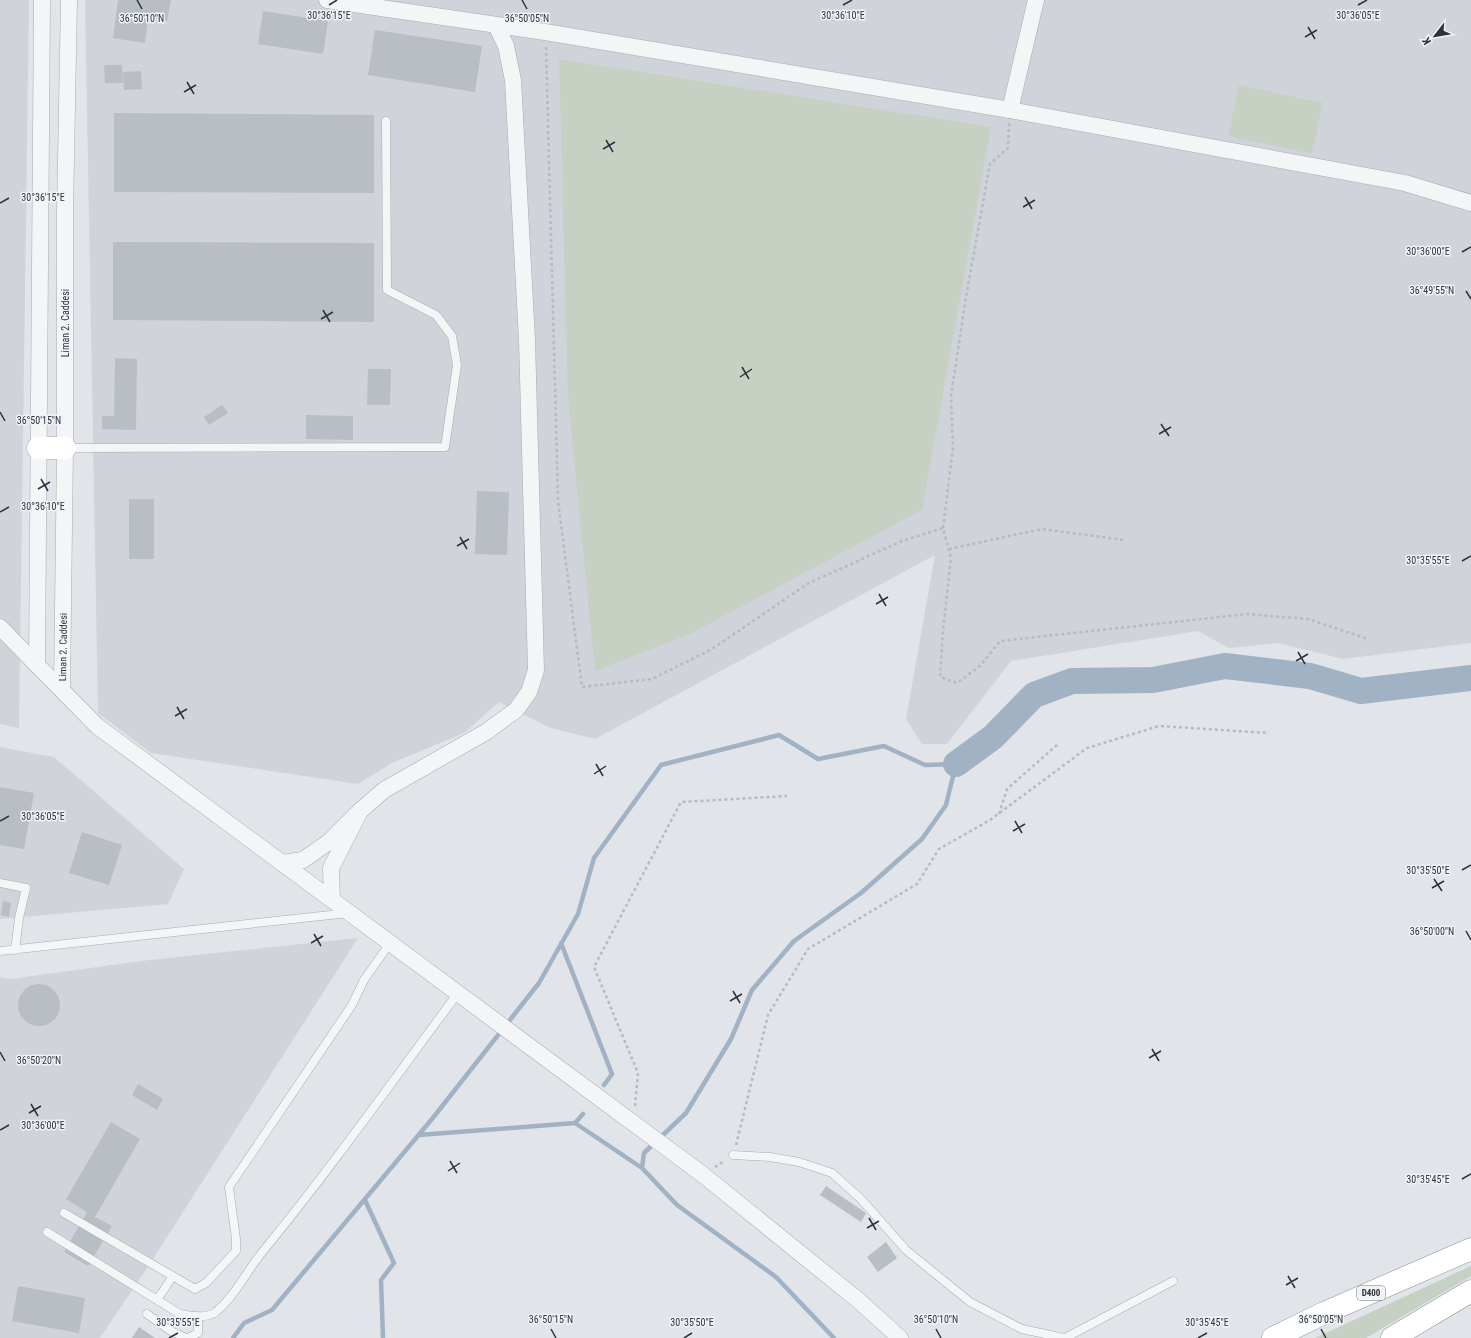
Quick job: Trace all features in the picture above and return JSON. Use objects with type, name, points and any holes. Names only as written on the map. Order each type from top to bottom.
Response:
[{"type":"main road","points":[[38,448],[65,448]]},
{"type":"main road","name":"D400","points":[[1273,1338],[1324,1313],[1471,1249]]},
{"type":"main road","points":[[1392,1338],[1471,1291]]},
{"type":"street","points":[[37,665],[42,0]]},
{"type":"street","name":"Liman 2. Caddesi","points":[[62,690],[65,448],[65,212],[69,0]]},
{"type":"street","points":[[327,0],[545,32],[1010,110],[1405,183],[1471,204]]},
{"type":"street","points":[[1010,110],[1036,0]]},
{"type":"street","points":[[282,863],[303,860],[330,841],[360,811],[384,790],[486,732],[516,710],[529,692],[536,670],[527,340],[513,88],[506,46],[496,25]]},
{"type":"street","name":"Liman 2. Caddesi","points":[[0,628],[62,690]]},
{"type":"street","points":[[62,690],[97,726],[702,1174],[858,1300],[900,1338]]},
{"type":"street","points":[[332,900],[331,868],[360,811]]},
{"type":"street","points":[[858,1300],[891,1338]]},
{"type":"lane","points":[[65,448],[446,447],[457,365],[452,336],[436,315],[387,290],[386,121]]},
{"type":"lane","points":[[0,883],[26,888],[19,918],[15,950]]},
{"type":"lane","points":[[0,951],[350,913]]},
{"type":"lane","points":[[64,1213],[195,1289],[206,1283],[236,1251],[236,1239],[229,1186],[352,1006],[364,980],[390,943]]},
{"type":"lane","points":[[47,1232],[180,1314],[198,1317],[214,1313],[234,1292],[261,1253],[307,1197],[458,993]]},
{"type":"lane","points":[[733,1155],[770,1157],[799,1162],[832,1173],[861,1199],[906,1250],[970,1302],[1022,1329],[1064,1338],[1173,1281]]},
{"type":"lane","points":[[156,1300],[173,1276]]},
{"type":"lane","points":[[147,1314],[171,1331],[187,1338],[198,1333],[198,1317]]},
{"type":"path","points":[[545,32],[558,501],[582,687],[652,679],[712,649],[809,583],[902,541],[943,528]]},
{"type":"path","points":[[1010,110],[1008,148],[990,164],[966,297],[951,396],[953,448],[943,528],[951,558],[943,631],[940,677],[957,683],[981,665],[1000,641],[1247,614],[1308,619],[1368,639]]},
{"type":"path","points":[[949,549],[1042,529],[1124,540]]},
{"type":"path","points":[[702,1174],[733,1155],[768,1014],[808,949],[917,884],[939,849],[990,820],[1087,748],[1159,726],[1269,733]]},
{"type":"path","points":[[998,814],[1007,789],[1058,744]]},
{"type":"path","points":[[636,1125],[638,1073],[594,967],[681,802],[787,796]]},
{"type":"shaded area","points":[[0,0],[29,0],[19,728],[0,724]]},
{"type":"shaded area","points":[[85,0],[1471,0],[1471,643],[1343,659],[1278,643],[1229,648],[1198,631],[1011,661],[947,744],[922,744],[906,719],[935,555],[595,739],[551,728],[499,702],[464,733],[392,763],[358,784],[151,753],[98,713]]},
{"type":"shaded area","points":[[0,747],[54,757],[184,869],[168,904],[0,919]]},
{"type":"shaded area","points":[[358,938],[151,1262],[100,1338],[0,1338],[0,977],[11,979],[141,961]]},
{"type":"green space","points":[[559,59],[991,127],[922,510],[690,634],[595,671],[568,399]]},
{"type":"green space","points":[[1239,85],[1323,103],[1312,154],[1228,136]]},
{"type":"green space","points":[[1471,1266],[1471,1276],[1366,1338],[1315,1338]]},
{"type":"building","points":[[118,0],[171,0],[167,21],[148,18],[145,43],[113,38]]},
{"type":"building","points":[[263,11],[328,21],[323,54],[258,44]]},
{"type":"building","points":[[375,30],[482,46],[475,92],[368,75]]},
{"type":"building","points":[[104,65],[122,65],[123,83],[105,83]]},
{"type":"building","points":[[141,71],[142,89],[124,90],[123,72]]},
{"type":"building","points":[[114,113],[374,115],[374,193],[114,192]]},
{"type":"building","points":[[113,242],[374,243],[374,322],[113,320]]},
{"type":"building","points":[[115,358],[137,359],[136,430],[102,429],[102,416],[114,416]]},
{"type":"building","points":[[368,369],[391,369],[390,405],[367,405]]},
{"type":"building","points":[[222,405],[228,413],[209,425],[204,417]]},
{"type":"building","points":[[306,415],[353,416],[353,440],[306,439]]},
{"type":"building","points":[[477,491],[509,492],[507,555],[475,554]]},
{"type":"building","points":[[129,499],[154,499],[154,559],[129,559]]},
{"type":"building","points":[[0,787],[34,793],[24,849],[0,845]]},
{"type":"building","points":[[82,832],[122,845],[109,885],[69,873]]},
{"type":"building","points":[[3,901],[11,903],[9,917],[1,915]]},
{"type":"building","points":[[39,984],[54,990],[60,1005],[54,1020],[39,1026],[24,1020],[18,1005],[24,990]]},
{"type":"building","points":[[138,1084],[163,1099],[157,1110],[132,1095]]},
{"type":"building","points":[[111,1122],[140,1139],[95,1217],[112,1226],[88,1266],[64,1252],[87,1212],[66,1199]]},
{"type":"building","points":[[826,1186],[866,1213],[861,1222],[820,1195]]},
{"type":"building","points":[[886,1242],[897,1258],[878,1272],[867,1257]]},
{"type":"building","points":[[18,1286],[85,1298],[79,1333],[12,1321]]},
{"type":"building","points":[[139,1327],[155,1338],[132,1338]]},
{"type":"waterway","points":[[956,764],[993,737],[1034,695],[1072,681],[1153,680],[1225,666],[1310,676],[1361,691],[1471,678]]},
{"type":"waterway","points":[[233,1338],[244,1323],[272,1310],[432,1119],[539,983],[578,914],[594,858],[661,765],[779,735],[818,759],[884,746],[925,765],[956,764],[946,805],[922,839],[861,893],[794,941],[752,990],[731,1039],[686,1113],[644,1153],[642,1168],[677,1205],[776,1277],[834,1338]]},
{"type":"waterway","points":[[561,943],[612,1074],[604,1085]]},
{"type":"waterway","points":[[419,1135],[575,1123],[583,1114]]},
{"type":"waterway","points":[[575,1123],[642,1168]]},
{"type":"waterway","points":[[365,1200],[394,1263],[381,1280],[383,1338]]}]
